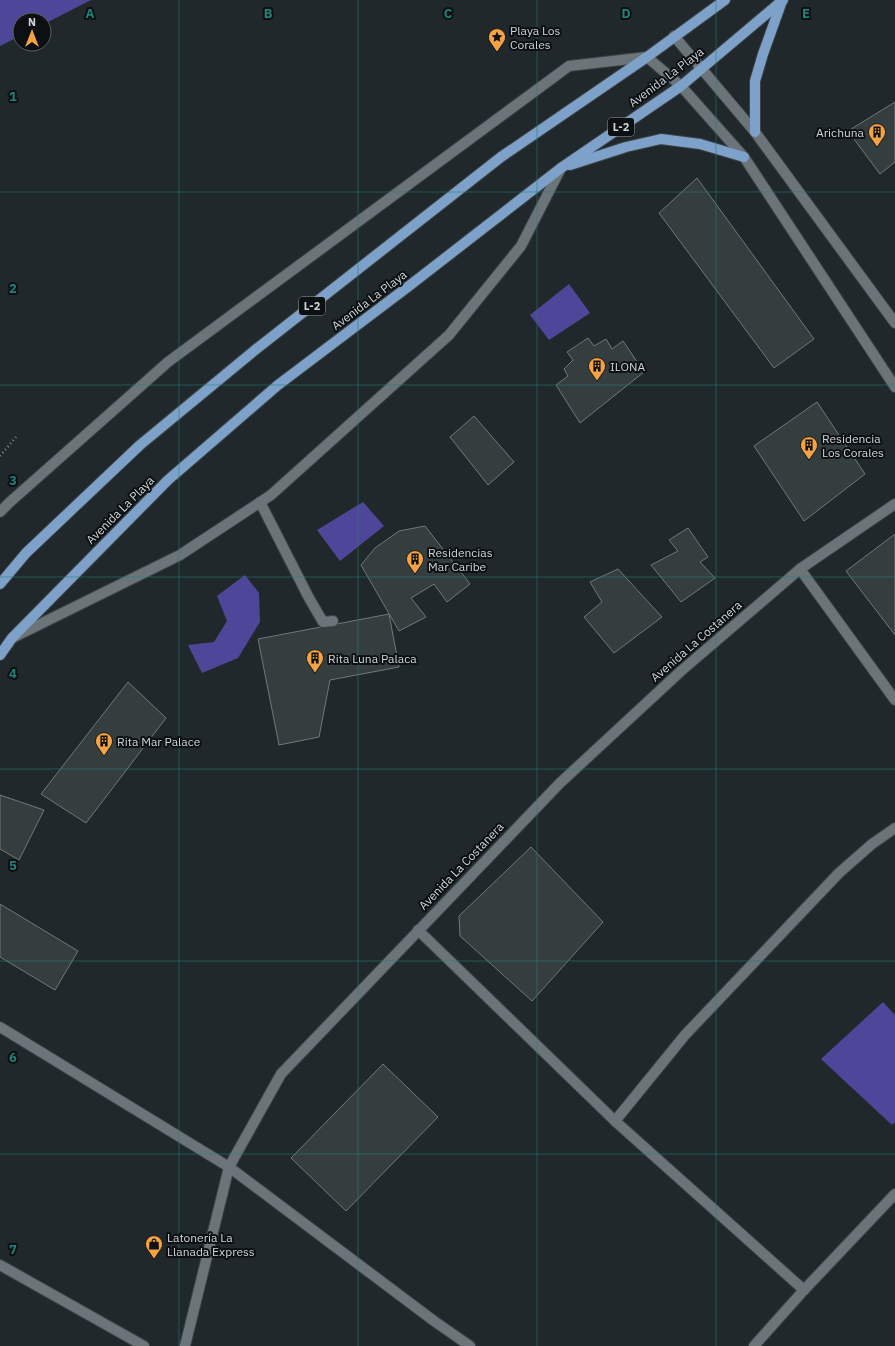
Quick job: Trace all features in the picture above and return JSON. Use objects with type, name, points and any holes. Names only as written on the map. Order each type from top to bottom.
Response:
[{"type":"main road","name":"L-2","points":[[0,584],[26,553],[140,445],[255,350],[501,157],[647,57],[725,0]]},
{"type":"main road","name":"L-2","points":[[755,132],[755,81],[763,54],[783,0]]},
{"type":"main road","name":"Avenida La Playa","points":[[0,655],[12,638],[168,480],[278,384],[410,286],[560,168],[680,86],[783,0]]},
{"type":"main road","points":[[560,168],[626,147],[661,139],[700,144],[744,157]]},
{"type":"street","points":[[674,36],[755,132],[895,323]]},
{"type":"street","points":[[0,512],[168,362],[569,66],[647,57],[680,86],[744,157],[895,387]]},
{"type":"street","points":[[12,638],[180,555],[271,495],[449,334],[521,246],[560,168]]},
{"type":"street","points":[[260,502],[309,598],[323,622],[333,621]]},
{"type":"street","name":"Avenida La Costanera","points":[[185,1346],[229,1167],[281,1074],[566,778],[680,671],[800,569],[895,504]]},
{"type":"street","points":[[800,569],[895,700]]},
{"type":"street","points":[[615,1121],[685,1034],[839,873],[872,844],[895,828]]},
{"type":"street","points":[[418,930],[615,1121],[804,1290]]},
{"type":"street","points":[[0,1027],[229,1167],[470,1346]]},
{"type":"street","points":[[754,1346],[804,1290],[895,1194]]},
{"type":"street","points":[[0,1265],[144,1346]]},
{"type":"path","points":[[0,456],[16,437]]},
{"type":"shaded area","points":[[0,0],[91,0],[52,20],[52,12],[12,12],[12,40],[0,46]]},
{"type":"shaded area","points":[[569,284],[590,313],[549,340],[530,315]]},
{"type":"shaded area","points":[[363,502],[384,526],[340,561],[317,530]]},
{"type":"shaded area","points":[[245,575],[259,593],[260,622],[238,658],[202,673],[188,645],[214,642],[227,621],[217,596]]},
{"type":"shaded area","points":[[883,1002],[895,1015],[895,1122],[892,1125],[821,1059]]},
{"type":"building","name":"Arichuna","points":[[895,102],[895,162],[880,174],[848,131]]},
{"type":"building","points":[[697,178],[814,339],[774,368],[659,213]]},
{"type":"building","name":"ILONA","points":[[588,338],[594,346],[606,339],[612,349],[623,341],[644,372],[580,423],[556,385],[568,376],[564,369],[573,360],[567,352]]},
{"type":"building","name":"Residencia Los Corales","points":[[817,402],[865,474],[804,521],[754,446]]},
{"type":"building","points":[[474,416],[514,462],[488,485],[450,437]]},
{"type":"building","name":"Residencias Mar Caribe","points":[[425,526],[470,584],[447,602],[434,584],[411,598],[426,617],[399,631],[361,565],[375,548],[399,531]]},
{"type":"building","points":[[688,528],[708,557],[700,562],[715,578],[681,602],[651,565],[678,551],[669,540]]},
{"type":"building","points":[[895,534],[895,635],[846,571]]},
{"type":"building","points":[[618,569],[662,617],[614,653],[584,617],[602,602],[590,582]]},
{"type":"building","name":"Rita Luna Palaca","points":[[389,614],[399,667],[330,680],[319,737],[279,745],[258,639]]},
{"type":"building","name":"Rita Mar Palace","points":[[128,682],[166,718],[86,823],[41,794]]},
{"type":"building","points":[[0,795],[44,810],[19,860],[0,849]]},
{"type":"building","points":[[531,847],[603,922],[532,1001],[460,936],[459,916]]},
{"type":"building","points":[[0,904],[78,951],[55,990],[0,957]]},
{"type":"building","points":[[383,1064],[438,1117],[346,1211],[291,1158]]},
{"type":"place","name":"Playa Los Corales","points":[[497,52]]},
{"type":"place","name":"Arichuna","points":[[877,147]]},
{"type":"place","name":"ILONA","points":[[597,381]]},
{"type":"place","name":"Residencia Los Corales","points":[[809,460]]},
{"type":"place","name":"Residencias Mar Caribe","points":[[415,574]]},
{"type":"place","name":"Rita Luna Palaca","points":[[315,673]]},
{"type":"place","name":"Rita Mar Palace","points":[[104,756]]},
{"type":"place","name":"Latonería La Llanada Express","points":[[154,1259]]}]
